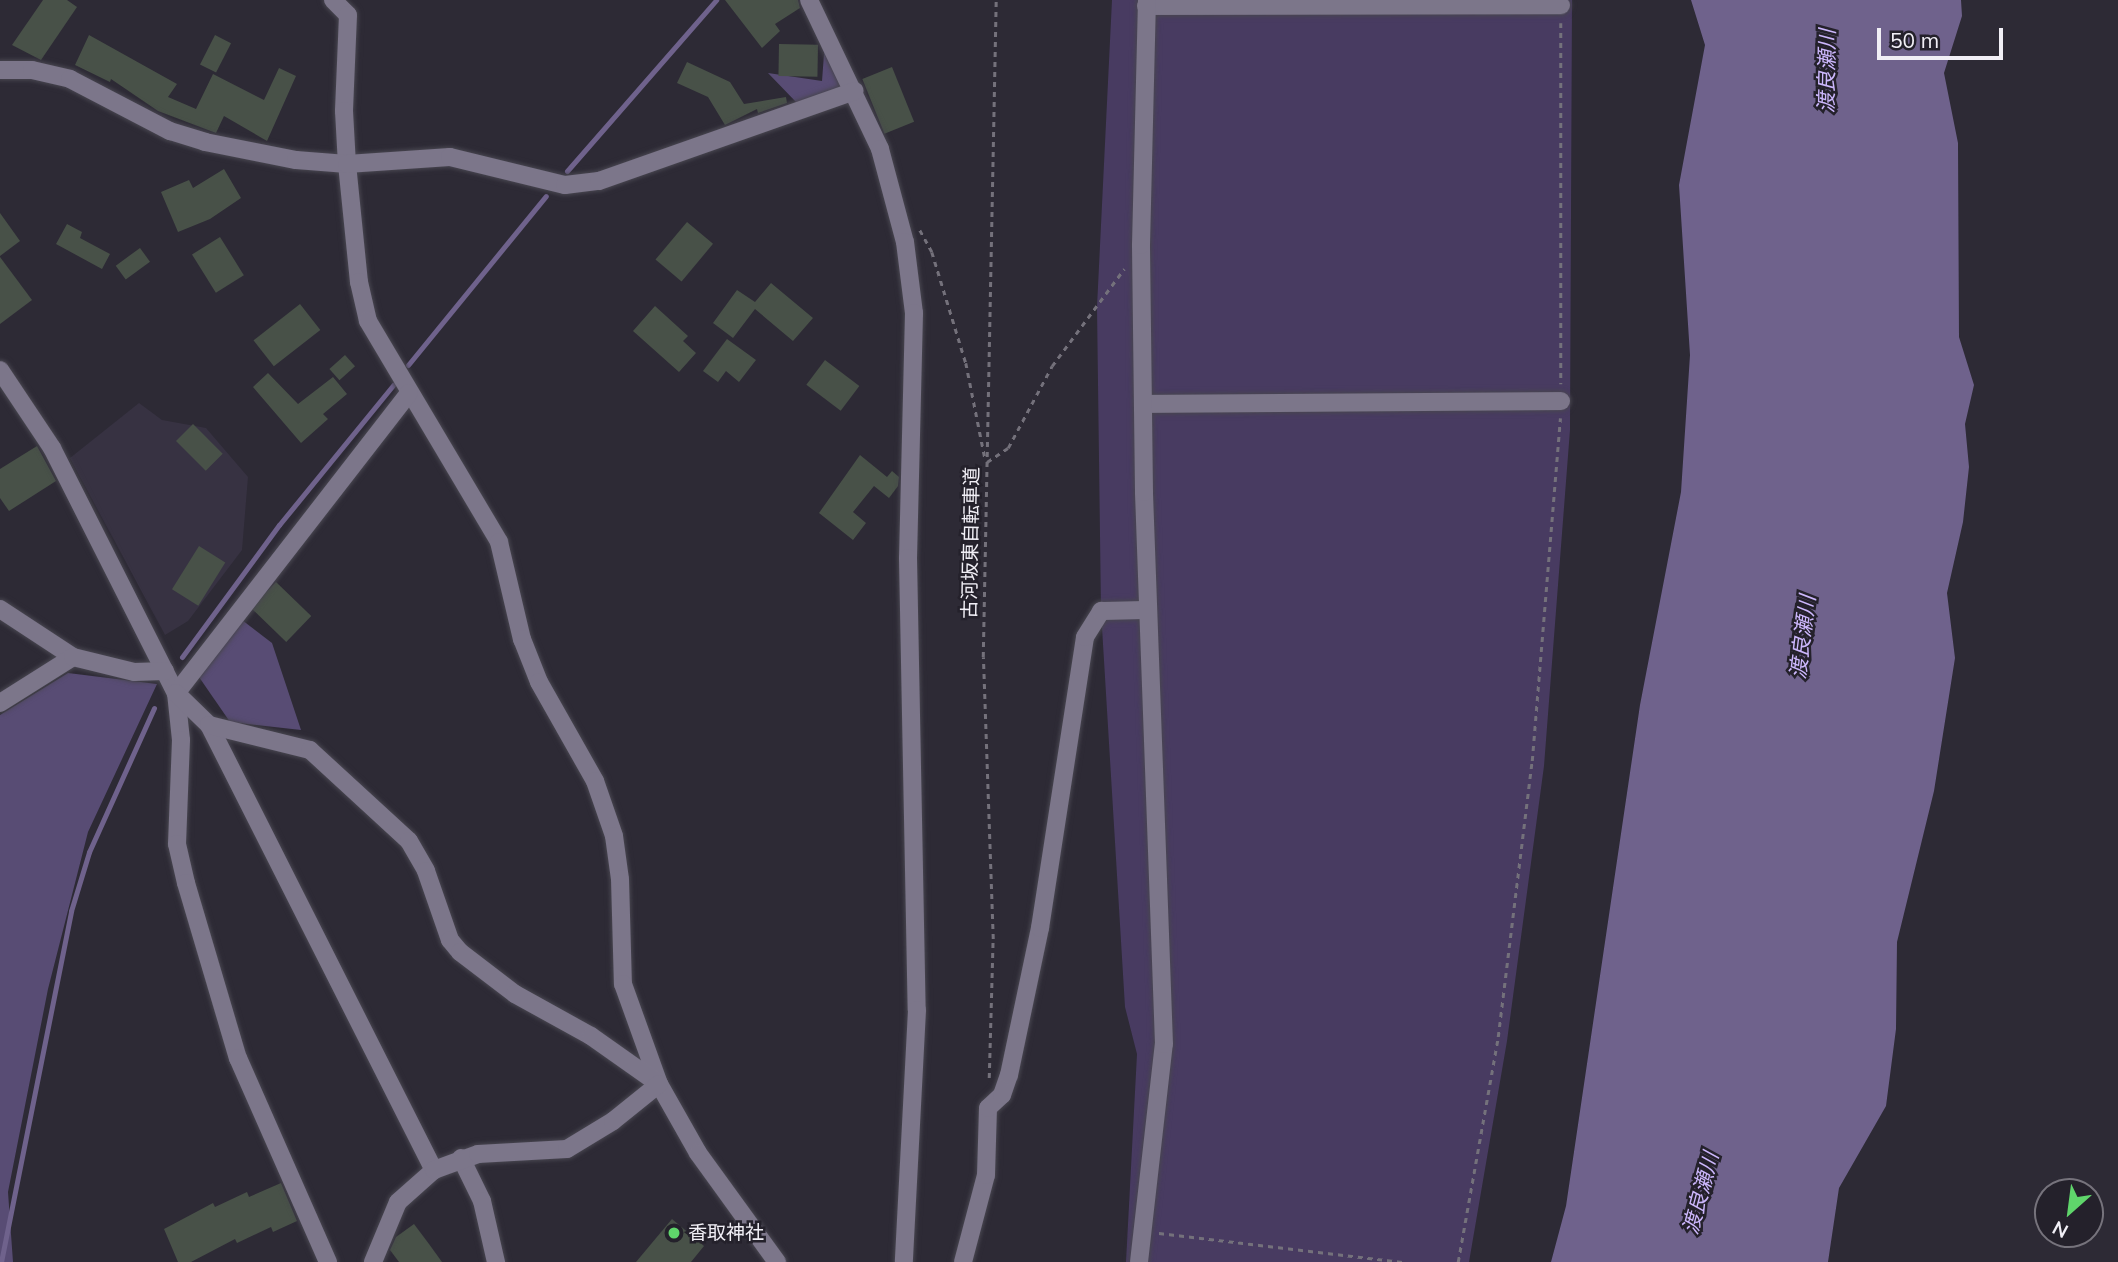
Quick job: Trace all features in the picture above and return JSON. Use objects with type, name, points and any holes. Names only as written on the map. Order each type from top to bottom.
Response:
[{"type":"street","points":[[333,0],[348,15],[344,111],[347,164],[359,282],[368,321],[409,393],[434,426],[499,542],[522,639],[539,682],[595,780],[614,836],[623,984],[659,1084],[698,1153],[777,1262]]},
{"type":"street","points":[[809,0],[855,91],[880,149],[897,209],[914,313],[908,558],[918,1010],[904,1262]]},
{"type":"street","points":[[1139,1262],[1164,1044],[1146,610],[1141,245],[1147,3],[1561,5]]},
{"type":"street","points":[[0,70],[32,70],[70,79],[170,131],[205,142],[296,160],[347,164],[450,157],[579,185],[855,91]]},
{"type":"street","points":[[0,370],[52,448],[176,693],[209,725],[434,1170]]},
{"type":"street","points":[[328,1262],[238,1058],[186,883],[177,844],[181,740],[176,693],[409,393]]},
{"type":"street","points":[[1143,404],[1561,401]]},
{"type":"street","points":[[0,609],[74,657],[134,672],[165,671]]},
{"type":"street","points":[[963,1262],[986,1175],[988,1108],[1002,1095],[1009,1075],[1040,928],[1085,637],[1101,611],[1146,610]]},
{"type":"street","points":[[0,704],[74,657]]},
{"type":"street","points":[[209,725],[310,750],[409,841],[426,871],[450,940],[460,952],[515,994],[591,1036],[659,1084]]},
{"type":"street","points":[[373,1262],[398,1202],[434,1170],[461,1158],[567,1149],[613,1121],[659,1084]]},
{"type":"street","points":[[461,1158],[482,1201],[496,1262]]},
{"type":"path","name":"古河坂東自転車道","points":[[989,1086],[993,939],[983,657],[996,0]]},
{"type":"path","points":[[1458,1262],[1498,1037],[1530,775],[1561,401],[1561,5]]},
{"type":"path","points":[[919,227],[932,252],[966,363],[986,463],[1008,448],[1052,366],[1141,245]]},
{"type":"path","points":[[1143,1231],[1402,1262]]},
{"type":"shaded area","points":[[1112,0],[1572,0],[1570,430],[1544,766],[1507,1041],[1469,1262],[1126,1262],[1137,1054],[1125,1007],[1101,611],[1097,307]]},
{"type":"shaded area","points":[[825,41],[844,80],[838,90],[796,102],[768,73],[822,81]]},
{"type":"shaded area","points":[[139,403],[162,420],[206,428],[248,477],[242,550],[188,621],[165,635],[70,458]]},
{"type":"shaded area","points":[[242,620],[272,643],[301,730],[230,722],[199,677]]},
{"type":"shaded area","points":[[68,673],[157,684],[88,832],[48,989],[8,1192],[13,1262],[0,1262],[0,715]]},
{"type":"water","name":"渡良瀬川","points":[[1691,0],[1961,0],[1962,16],[1944,73],[1958,143],[1959,337],[1974,385],[1965,424],[1969,467],[1963,522],[1947,593],[1955,658],[1934,791],[1897,942],[1896,1029],[1886,1106],[1839,1188],[1828,1262],[1551,1262],[1566,1206],[1640,705],[1681,492],[1690,355],[1679,185],[1705,45]]},
{"type":"building","points":[[43,0],[67,0],[77,7],[41,60],[12,45]]},
{"type":"building","points":[[725,0],[798,0],[800,8],[775,24],[780,31],[762,48]]},
{"type":"building","points":[[89,35],[177,84],[168,97],[196,109],[213,74],[264,100],[279,68],[296,76],[267,141],[224,116],[216,133],[158,111],[111,79],[110,82],[75,65]]},
{"type":"building","points":[[215,35],[231,43],[216,73],[200,64]]},
{"type":"building","points":[[779,44],[818,45],[817,77],[778,76]]},
{"type":"building","points":[[687,62],[730,82],[744,104],[786,97],[787,103],[758,113],[757,109],[725,125],[708,97],[677,83]]},
{"type":"building","points":[[892,67],[914,122],[884,134],[862,79]]},
{"type":"building","points":[[224,169],[241,198],[210,219],[178,232],[161,192],[189,180],[193,188]]},
{"type":"building","points":[[0,213],[20,241],[0,256]]},
{"type":"building","points":[[687,222],[713,244],[682,281],[656,260]]},
{"type":"building","points":[[67,224],[82,232],[80,238],[110,254],[102,269],[56,244]]},
{"type":"building","points":[[220,237],[244,275],[216,293],[192,254]]},
{"type":"building","points":[[140,248],[150,262],[126,279],[116,266]]},
{"type":"building","points":[[0,257],[32,300],[0,324]]},
{"type":"building","points":[[771,283],[813,318],[793,341],[755,309],[733,338],[713,323],[737,290],[755,302]]},
{"type":"building","points":[[300,304],[320,330],[274,366],[254,340]]},
{"type":"building","points":[[655,306],[688,336],[683,341],[696,353],[679,372],[633,331]]},
{"type":"building","points":[[727,339],[756,360],[739,382],[726,371],[718,382],[703,371]]},
{"type":"building","points":[[345,355],[355,366],[339,380],[329,369]]},
{"type":"building","points":[[825,360],[859,386],[841,411],[806,385]]},
{"type":"building","points":[[268,373],[298,404],[333,377],[347,394],[323,414],[328,419],[301,443],[253,387]]},
{"type":"building","points":[[193,424],[223,454],[206,471],[176,441]]},
{"type":"building","points":[[37,446],[56,481],[9,511],[0,498],[0,469]]},
{"type":"building","points":[[860,455],[887,477],[892,471],[899,477],[898,486],[889,498],[874,486],[853,512],[866,523],[853,540],[819,513]]},
{"type":"building","points":[[199,546],[225,562],[198,606],[172,589]]},
{"type":"building","points":[[276,582],[311,616],[286,642],[251,608]]},
{"type":"building","points":[[281,1183],[297,1221],[273,1232],[271,1227],[237,1243],[235,1239],[191,1262],[178,1262],[164,1229],[213,1203],[215,1207],[247,1192],[249,1197]]},
{"type":"building","name":"香取神社","points":[[672,1219],[704,1246],[691,1262],[636,1262]]},
{"type":"building","points":[[414,1224],[442,1262],[399,1262],[390,1250],[396,1237]]},
{"type":"waterway","points":[[567,171],[716,0]]},
{"type":"waterway","points":[[408,365],[546,196]]},
{"type":"waterway","points":[[182,657],[279,525],[393,385]]},
{"type":"waterway","points":[[1,1262],[71,911],[89,852],[154,708]]},
{"type":"place","name":"香取神社","points":[[674,1233]]}]
